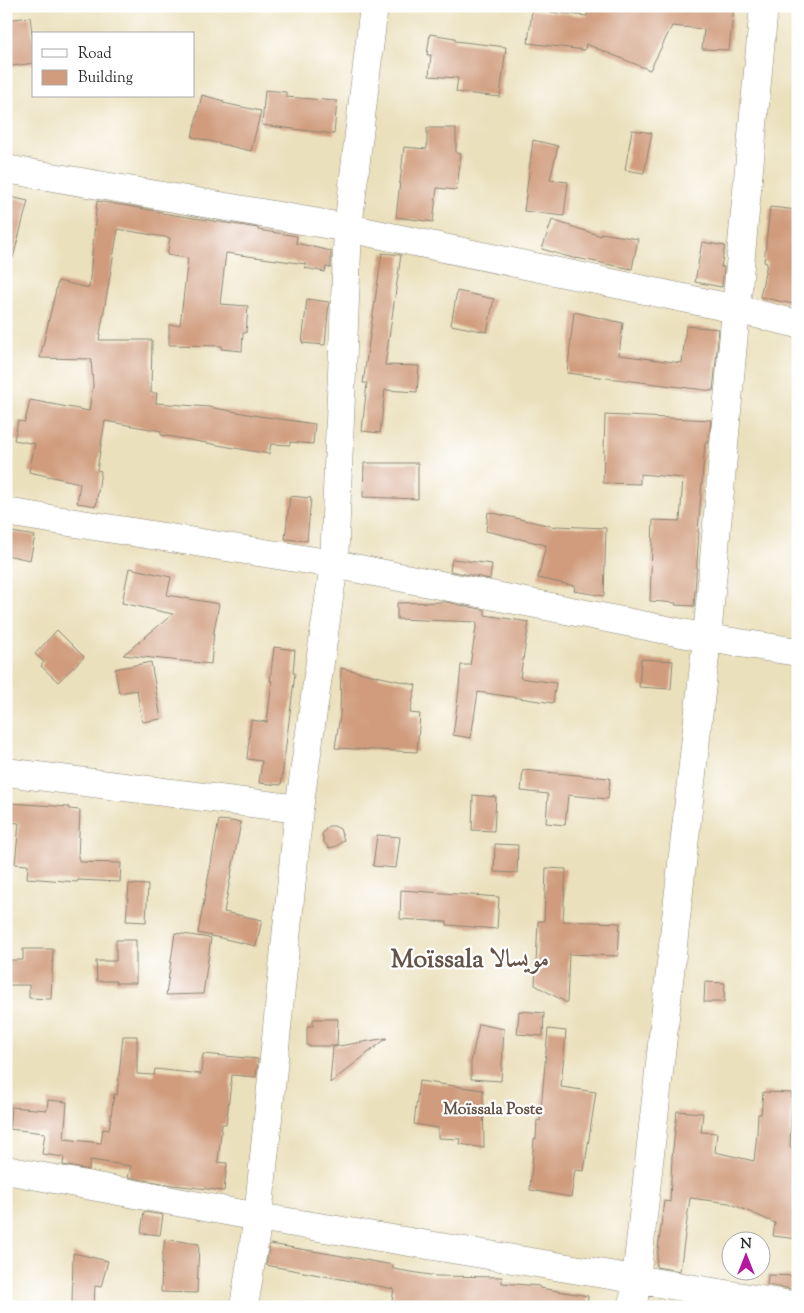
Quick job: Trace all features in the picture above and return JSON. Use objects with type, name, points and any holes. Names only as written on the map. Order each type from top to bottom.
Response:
[{"type":"street","points":[[244,1307],[258,1217],[299,809],[334,564],[348,228],[374,6]]},
{"type":"street","points":[[633,1307],[707,638],[764,6]]},
{"type":"street","points":[[6,169],[348,228],[736,309],[798,324]]},
{"type":"street","points":[[6,512],[334,564],[707,638],[798,652]]},
{"type":"street","points":[[6,772],[299,809]]},
{"type":"street","points":[[6,1170],[258,1217],[798,1306]]},
{"type":"building","points":[[588,6],[676,6],[715,11],[716,6],[734,6],[729,50],[702,49],[704,29],[672,26],[650,70],[586,44],[585,50],[528,43],[532,10],[587,16]]},
{"type":"building","points":[[30,17],[32,63],[6,67],[6,20]]},
{"type":"building","points":[[430,34],[455,38],[455,41],[506,47],[500,97],[456,92],[458,78],[429,76],[431,55],[427,55]]},
{"type":"building","points":[[265,90],[286,92],[286,97],[337,101],[334,134],[262,125]]},
{"type":"building","points":[[202,95],[224,101],[223,103],[261,111],[251,151],[192,137]]},
{"type":"building","points":[[427,128],[456,128],[456,153],[461,154],[457,190],[437,188],[433,222],[396,217],[404,147],[427,149]]},
{"type":"building","points":[[632,130],[652,133],[644,173],[625,170]]},
{"type":"building","points":[[533,140],[558,146],[550,180],[568,182],[564,216],[524,211]]},
{"type":"building","points":[[6,196],[28,201],[13,258],[6,257]]},
{"type":"building","points":[[97,201],[297,236],[296,243],[331,251],[331,268],[326,267],[325,272],[305,268],[306,264],[226,253],[220,304],[248,306],[246,333],[243,333],[242,351],[221,349],[222,346],[169,345],[169,325],[180,325],[188,258],[167,255],[170,238],[118,229],[99,340],[152,340],[151,393],[157,393],[156,403],[209,407],[315,424],[313,444],[290,442],[290,445],[271,444],[269,454],[161,435],[161,431],[105,421],[97,470],[101,471],[96,506],[77,503],[80,483],[29,472],[35,444],[14,440],[18,421],[25,422],[30,400],[89,411],[93,385],[91,359],[40,358],[58,281],[89,288]]},
{"type":"building","points":[[770,207],[798,210],[798,305],[760,297],[767,263],[764,262]]},
{"type":"building","points":[[552,220],[601,236],[601,233],[638,239],[632,269],[576,259],[542,249]]},
{"type":"building","points":[[702,242],[725,246],[721,267],[724,267],[722,287],[695,282]]},
{"type":"building","points":[[382,253],[401,255],[385,365],[419,366],[417,392],[385,390],[380,433],[362,431],[367,383],[363,383]]},
{"type":"building","points":[[457,291],[494,299],[487,332],[451,325]]},
{"type":"building","points":[[307,299],[329,302],[325,345],[302,343]]},
{"type":"building","points":[[574,312],[623,323],[619,355],[682,363],[686,326],[719,329],[713,391],[567,373]]},
{"type":"building","points":[[605,415],[711,420],[708,443],[705,443],[694,606],[650,601],[653,520],[680,521],[683,478],[640,474],[640,484],[603,483]]},
{"type":"building","points":[[364,463],[418,463],[418,499],[363,497]]},
{"type":"building","points":[[290,496],[311,498],[307,541],[285,539]]},
{"type":"building","points":[[488,512],[556,527],[606,528],[604,596],[574,591],[575,586],[538,578],[546,545],[486,531]]},
{"type":"building","points":[[6,531],[35,536],[30,560],[6,555]]},
{"type":"building","points":[[452,559],[492,564],[490,579],[450,571]]},
{"type":"building","points":[[129,568],[171,577],[167,595],[219,604],[211,664],[123,655],[173,614],[122,603]]},
{"type":"building","points":[[446,602],[485,610],[485,615],[529,622],[520,678],[556,683],[553,703],[478,692],[471,738],[453,735],[461,665],[470,665],[477,622],[397,619],[397,603]]},
{"type":"building","points":[[57,630],[84,657],[58,682],[41,666],[44,662],[35,654]]},
{"type":"building","points":[[274,647],[295,650],[293,673],[295,673],[281,785],[259,783],[262,761],[247,759],[251,720],[267,722]]},
{"type":"building","points":[[641,659],[673,661],[671,689],[639,687]]},
{"type":"building","points":[[151,662],[161,719],[142,722],[137,690],[119,693],[115,669]]},
{"type":"building","points":[[341,668],[416,685],[410,713],[420,714],[417,752],[335,748],[340,715]]},
{"type":"building","points":[[523,770],[610,778],[608,799],[568,795],[565,825],[546,823],[548,794],[521,791]]},
{"type":"building","points":[[473,795],[496,797],[494,831],[472,830]]},
{"type":"building","points":[[10,803],[69,807],[69,809],[80,810],[79,862],[121,863],[120,882],[78,880],[77,882],[27,878],[28,865],[15,864],[19,823],[8,822]]},
{"type":"building","points":[[219,820],[241,822],[224,912],[262,920],[256,946],[198,933]]},
{"type":"building","points":[[328,826],[340,829],[344,840],[337,846],[329,848],[324,842],[322,834]]},
{"type":"building","points":[[377,835],[400,837],[396,868],[373,866]]},
{"type":"building","points":[[495,844],[518,845],[517,873],[494,872]]},
{"type":"building","points":[[546,868],[566,869],[563,921],[620,923],[618,956],[569,954],[567,1003],[535,985],[538,921],[544,921]]},
{"type":"building","points":[[129,884],[148,885],[146,922],[126,921]]},
{"type":"building","points":[[401,890],[499,897],[497,929],[447,925],[447,922],[400,919]]},
{"type":"building","points":[[175,933],[211,938],[203,994],[166,995]]},
{"type":"building","points":[[116,940],[136,940],[136,983],[97,981],[96,961],[116,961]]},
{"type":"building","points":[[23,949],[53,949],[51,999],[29,998],[29,985],[6,985],[6,960],[23,960]]},
{"type":"building","points":[[705,982],[725,983],[724,1002],[704,1002]]},
{"type":"building","points":[[519,1011],[544,1013],[543,1036],[517,1034]]},
{"type":"building","points":[[313,1019],[338,1019],[337,1046],[307,1046],[307,1026],[313,1026]]},
{"type":"building","points":[[479,1024],[504,1029],[501,1081],[471,1079],[471,1062]]},
{"type":"building","points":[[548,1029],[566,1031],[561,1087],[596,1092],[584,1171],[575,1170],[571,1197],[530,1190],[534,1139],[536,1139],[537,1120],[540,1121]]},
{"type":"building","points":[[123,1036],[137,1036],[137,1074],[154,1075],[155,1069],[201,1074],[203,1054],[258,1059],[256,1077],[232,1075],[226,1124],[222,1124],[218,1162],[227,1163],[224,1191],[128,1177],[131,1166],[90,1160],[89,1170],[63,1165],[64,1157],[42,1154],[45,1133],[9,1129],[11,1107],[47,1110],[48,1100],[67,1102],[64,1139],[101,1143],[103,1129],[109,1130],[114,1094],[117,1095]]},
{"type":"building","points":[[387,1038],[330,1083],[333,1047]]},
{"type":"building","points":[[419,1081],[483,1090],[484,1148],[460,1144],[461,1139],[438,1138],[438,1128],[414,1124]]},
{"type":"building","points":[[763,1092],[792,1093],[790,1148],[798,1151],[798,1239],[773,1236],[775,1223],[729,1203],[690,1198],[680,1271],[656,1267],[664,1201],[670,1202],[677,1111],[703,1113],[701,1132],[717,1133],[715,1152],[754,1161],[758,1114],[761,1114]]},
{"type":"building","points":[[144,1212],[163,1215],[160,1235],[141,1233]]},
{"type":"building","points":[[165,1239],[199,1244],[197,1293],[161,1292]]},
{"type":"building","points":[[270,1244],[393,1265],[393,1269],[436,1276],[502,1277],[502,1283],[540,1286],[540,1288],[588,1296],[587,1307],[391,1307],[394,1289],[266,1265]]},
{"type":"building","points":[[73,1253],[108,1261],[101,1287],[95,1286],[94,1307],[72,1307]]},
{"type":"building","points":[[772,1275],[798,1276],[798,1290],[767,1285],[768,1280],[772,1280]]},
{"type":"district","name":"Moïssala مويسالا","points":[[470,961]]},
{"type":"district","name":"Moïssala Poste","points":[[493,1110]]}]
